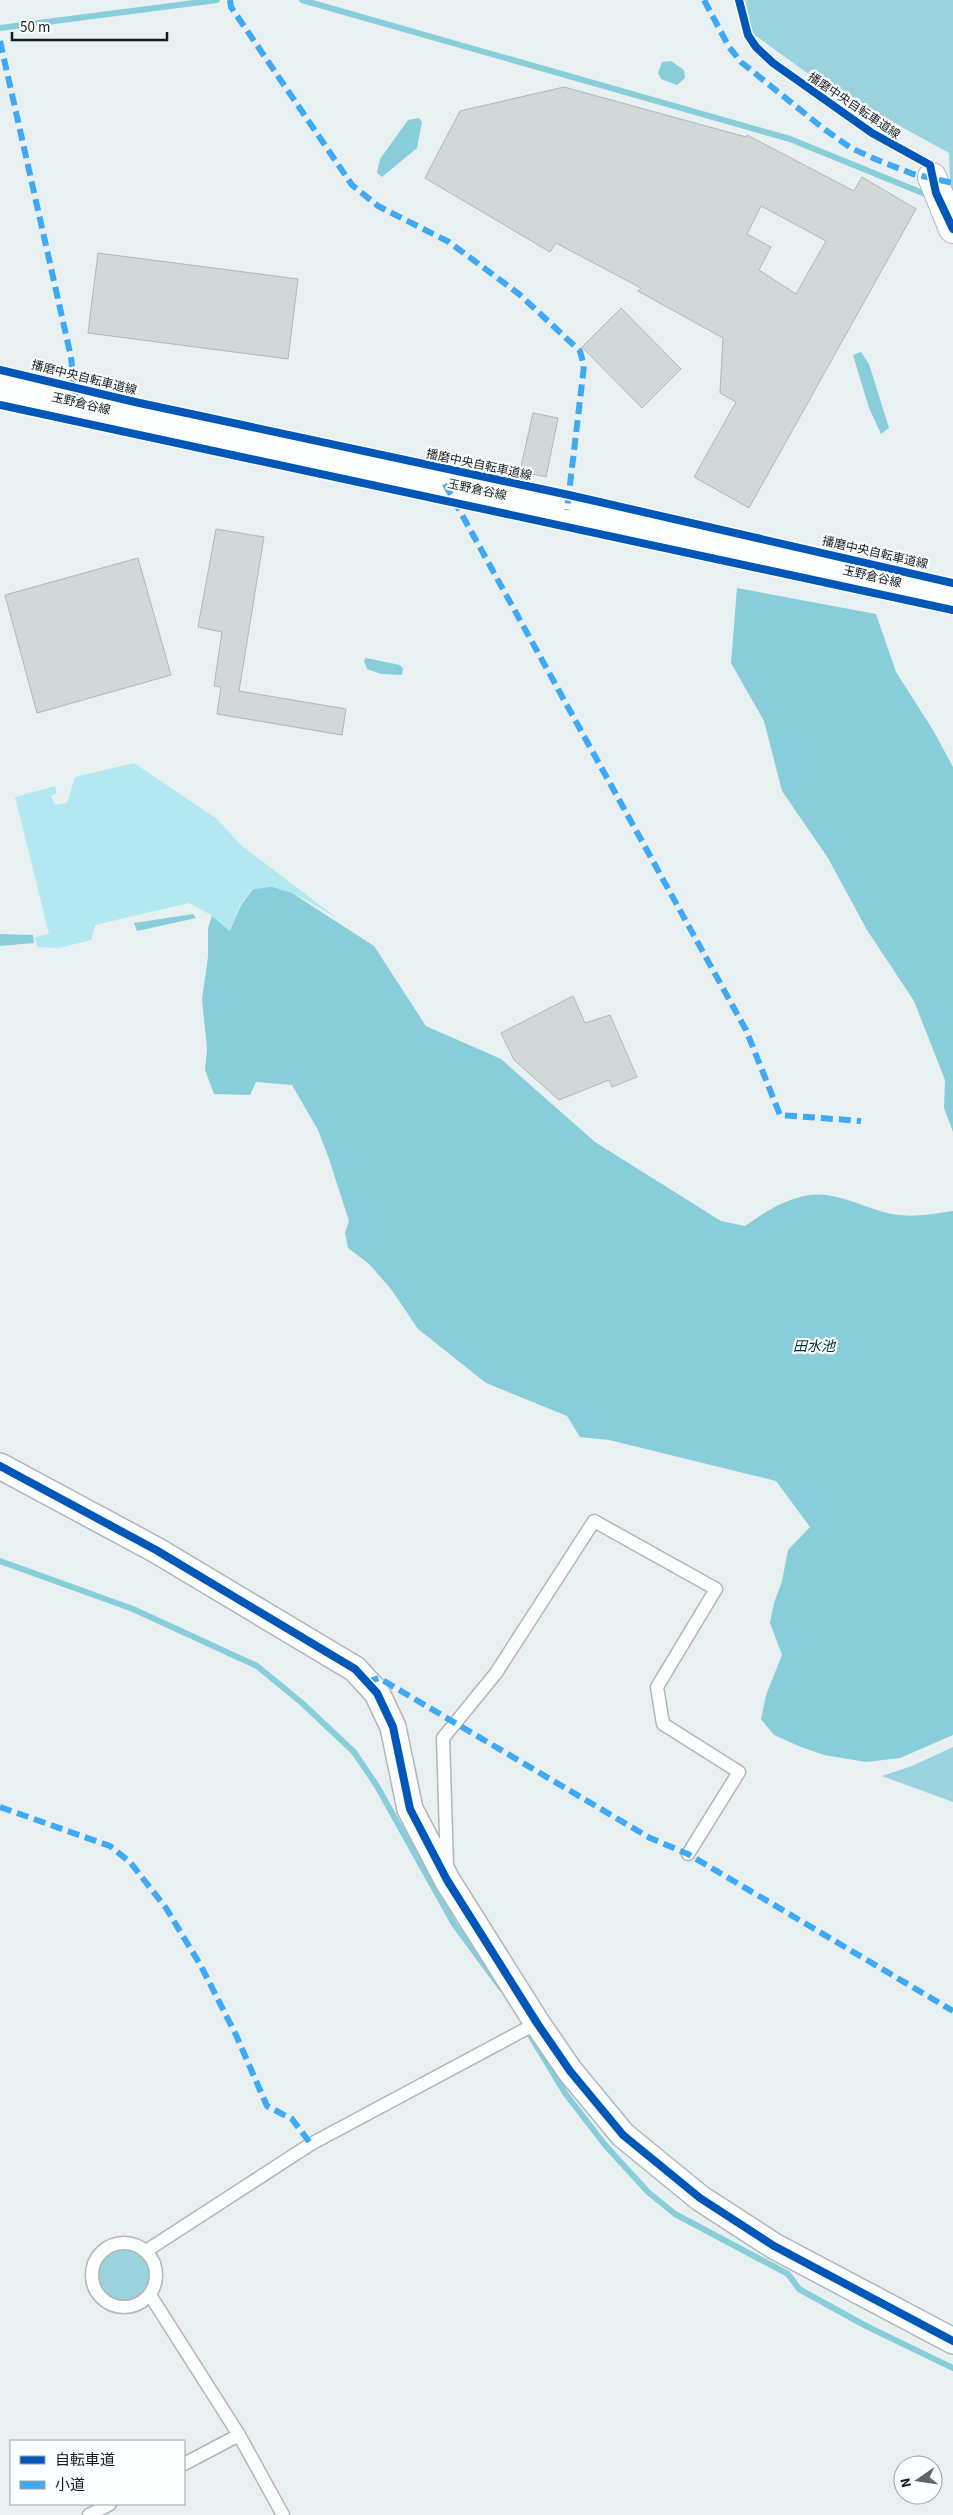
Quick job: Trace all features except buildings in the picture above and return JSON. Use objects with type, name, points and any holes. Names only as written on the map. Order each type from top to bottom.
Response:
[{"type":"main road","points":[[932,178],[953,230]]},
{"type":"main road","name":"玉野倉谷線","points":[[0,386],[953,596]]},
{"type":"street","points":[[0,1466],[156,1550],[354,1669],[377,1693],[393,1727],[410,1809],[448,1880],[537,2023],[570,2071],[623,2135],[700,2198],[774,2246],[953,2341]]},
{"type":"lane","points":[[448,1880],[442,1738],[496,1674],[594,1521],[716,1589],[657,1687],[663,1724],[739,1772],[688,1854]]},
{"type":"lane","points":[[146,2251],[311,2144],[537,2023]]},
{"type":"lane","points":[[115,2244],[132,2244],[146,2251],[151,2257],[157,2272],[150,2295],[144,2301],[129,2307],[113,2306],[100,2296],[93,2282],[92,2274],[96,2258],[108,2247],[115,2244]]},
{"type":"lane","points":[[150,2295],[239,2435],[282,2515]]},
{"type":"lane","points":[[185,2463],[239,2435]]},
{"type":"lane","points":[[88,2515],[108,2505]]},
{"type":"shaded area","points":[[745,0],[953,0],[953,218],[951,213],[949,153],[818,81],[752,33]]},
{"type":"shaded area","points":[[134,763],[217,819],[241,845],[337,918],[307,900],[287,892],[265,888],[252,889],[240,905],[230,931],[211,915],[189,903],[95,925],[91,940],[59,948],[37,947],[35,937],[49,934],[15,797],[55,786],[57,793],[51,796],[55,805],[67,803],[75,777]]},
{"type":"shaded area","points":[[953,1747],[953,1802],[882,1776],[912,1766]]},
{"type":"shaded area","points":[[124,2246],[141,2251],[149,2259],[154,2276],[149,2293],[141,2301],[124,2306],[107,2301],[99,2293],[94,2276],[99,2259],[107,2251]]},
{"type":"water","points":[[671,61],[684,70],[685,78],[677,85],[661,79],[658,73],[662,62]]},
{"type":"water","points":[[419,118],[422,122],[417,148],[382,177],[377,173],[380,159],[408,120]]},
{"type":"water","points":[[861,352],[869,364],[889,428],[881,434],[869,408],[853,355]]},
{"type":"water","points":[[737,588],[876,614],[896,672],[933,730],[953,767],[953,1132],[944,1108],[945,1080],[914,1001],[867,930],[828,858],[782,791],[764,721],[731,663]]},
{"type":"water","points":[[366,658],[400,665],[403,669],[402,675],[381,674],[367,669],[364,661]]},
{"type":"water","name":"田水池","points":[[272,887],[292,893],[374,946],[426,1026],[501,1059],[595,1142],[721,1221],[745,1226],[783,1203],[801,1197],[820,1194],[841,1198],[882,1212],[907,1216],[953,1211],[953,1735],[900,1758],[866,1762],[824,1755],[774,1735],[761,1719],[766,1695],[782,1655],[770,1623],[774,1603],[782,1581],[788,1550],[810,1527],[776,1481],[609,1440],[580,1437],[567,1416],[486,1383],[418,1329],[391,1289],[369,1264],[348,1248],[345,1233],[349,1221],[329,1159],[318,1130],[292,1085],[256,1082],[250,1095],[214,1094],[205,1070],[207,1049],[202,999],[208,957],[208,928],[212,916],[230,931],[241,905],[253,889]]},
{"type":"water","points":[[193,914],[196,918],[137,931],[134,923]]},
{"type":"water","points":[[0,934],[33,935],[34,943],[0,946]]},
{"type":"waterway","points":[[0,28],[217,0]]},
{"type":"waterway","points":[[302,0],[790,139],[930,196]]},
{"type":"waterway","points":[[0,1561],[133,1609],[257,1666],[302,1703],[354,1752],[377,1786],[454,1924],[501,1988]]},
{"type":"waterway","points":[[530,2035],[565,2093],[605,2145],[648,2192],[675,2214],[788,2274],[799,2289],[866,2326],[953,2368]]},
{"type":"marked path","points":[[230,0],[231,7],[352,185],[378,206],[449,242],[519,294],[580,351],[584,366],[567,510]]},
{"type":"marked path","points":[[704,0],[729,47],[741,62],[824,129],[851,148],[875,159],[913,174],[953,183]]},
{"type":"marked path","points":[[0,41],[71,357],[76,402]]},
{"type":"marked path","points":[[445,484],[746,1030],[780,1115],[861,1121]]},
{"type":"marked path","points":[[367,1682],[379,1678],[650,1838],[688,1854],[953,2011]]},
{"type":"marked path","points":[[0,1807],[110,1846],[130,1862],[166,1908],[201,1966],[236,2035],[267,2106],[292,2119],[311,2144]]},
{"type":"cycle path","name":"播磨中央自転車道線","points":[[739,0],[748,35],[756,47],[773,63],[872,133],[930,165],[936,193],[953,229]]},
{"type":"cycle path","name":"播磨中央自転車道線","points":[[0,370],[135,402],[569,495],[953,583]]},
{"type":"cycle path","points":[[0,405],[953,610]]},
{"type":"cycle path","points":[[0,1466],[156,1550],[355,1669],[377,1693],[393,1727],[410,1809],[447,1880],[537,2023],[570,2071],[623,2135],[700,2198],[774,2246],[953,2341]]}]
